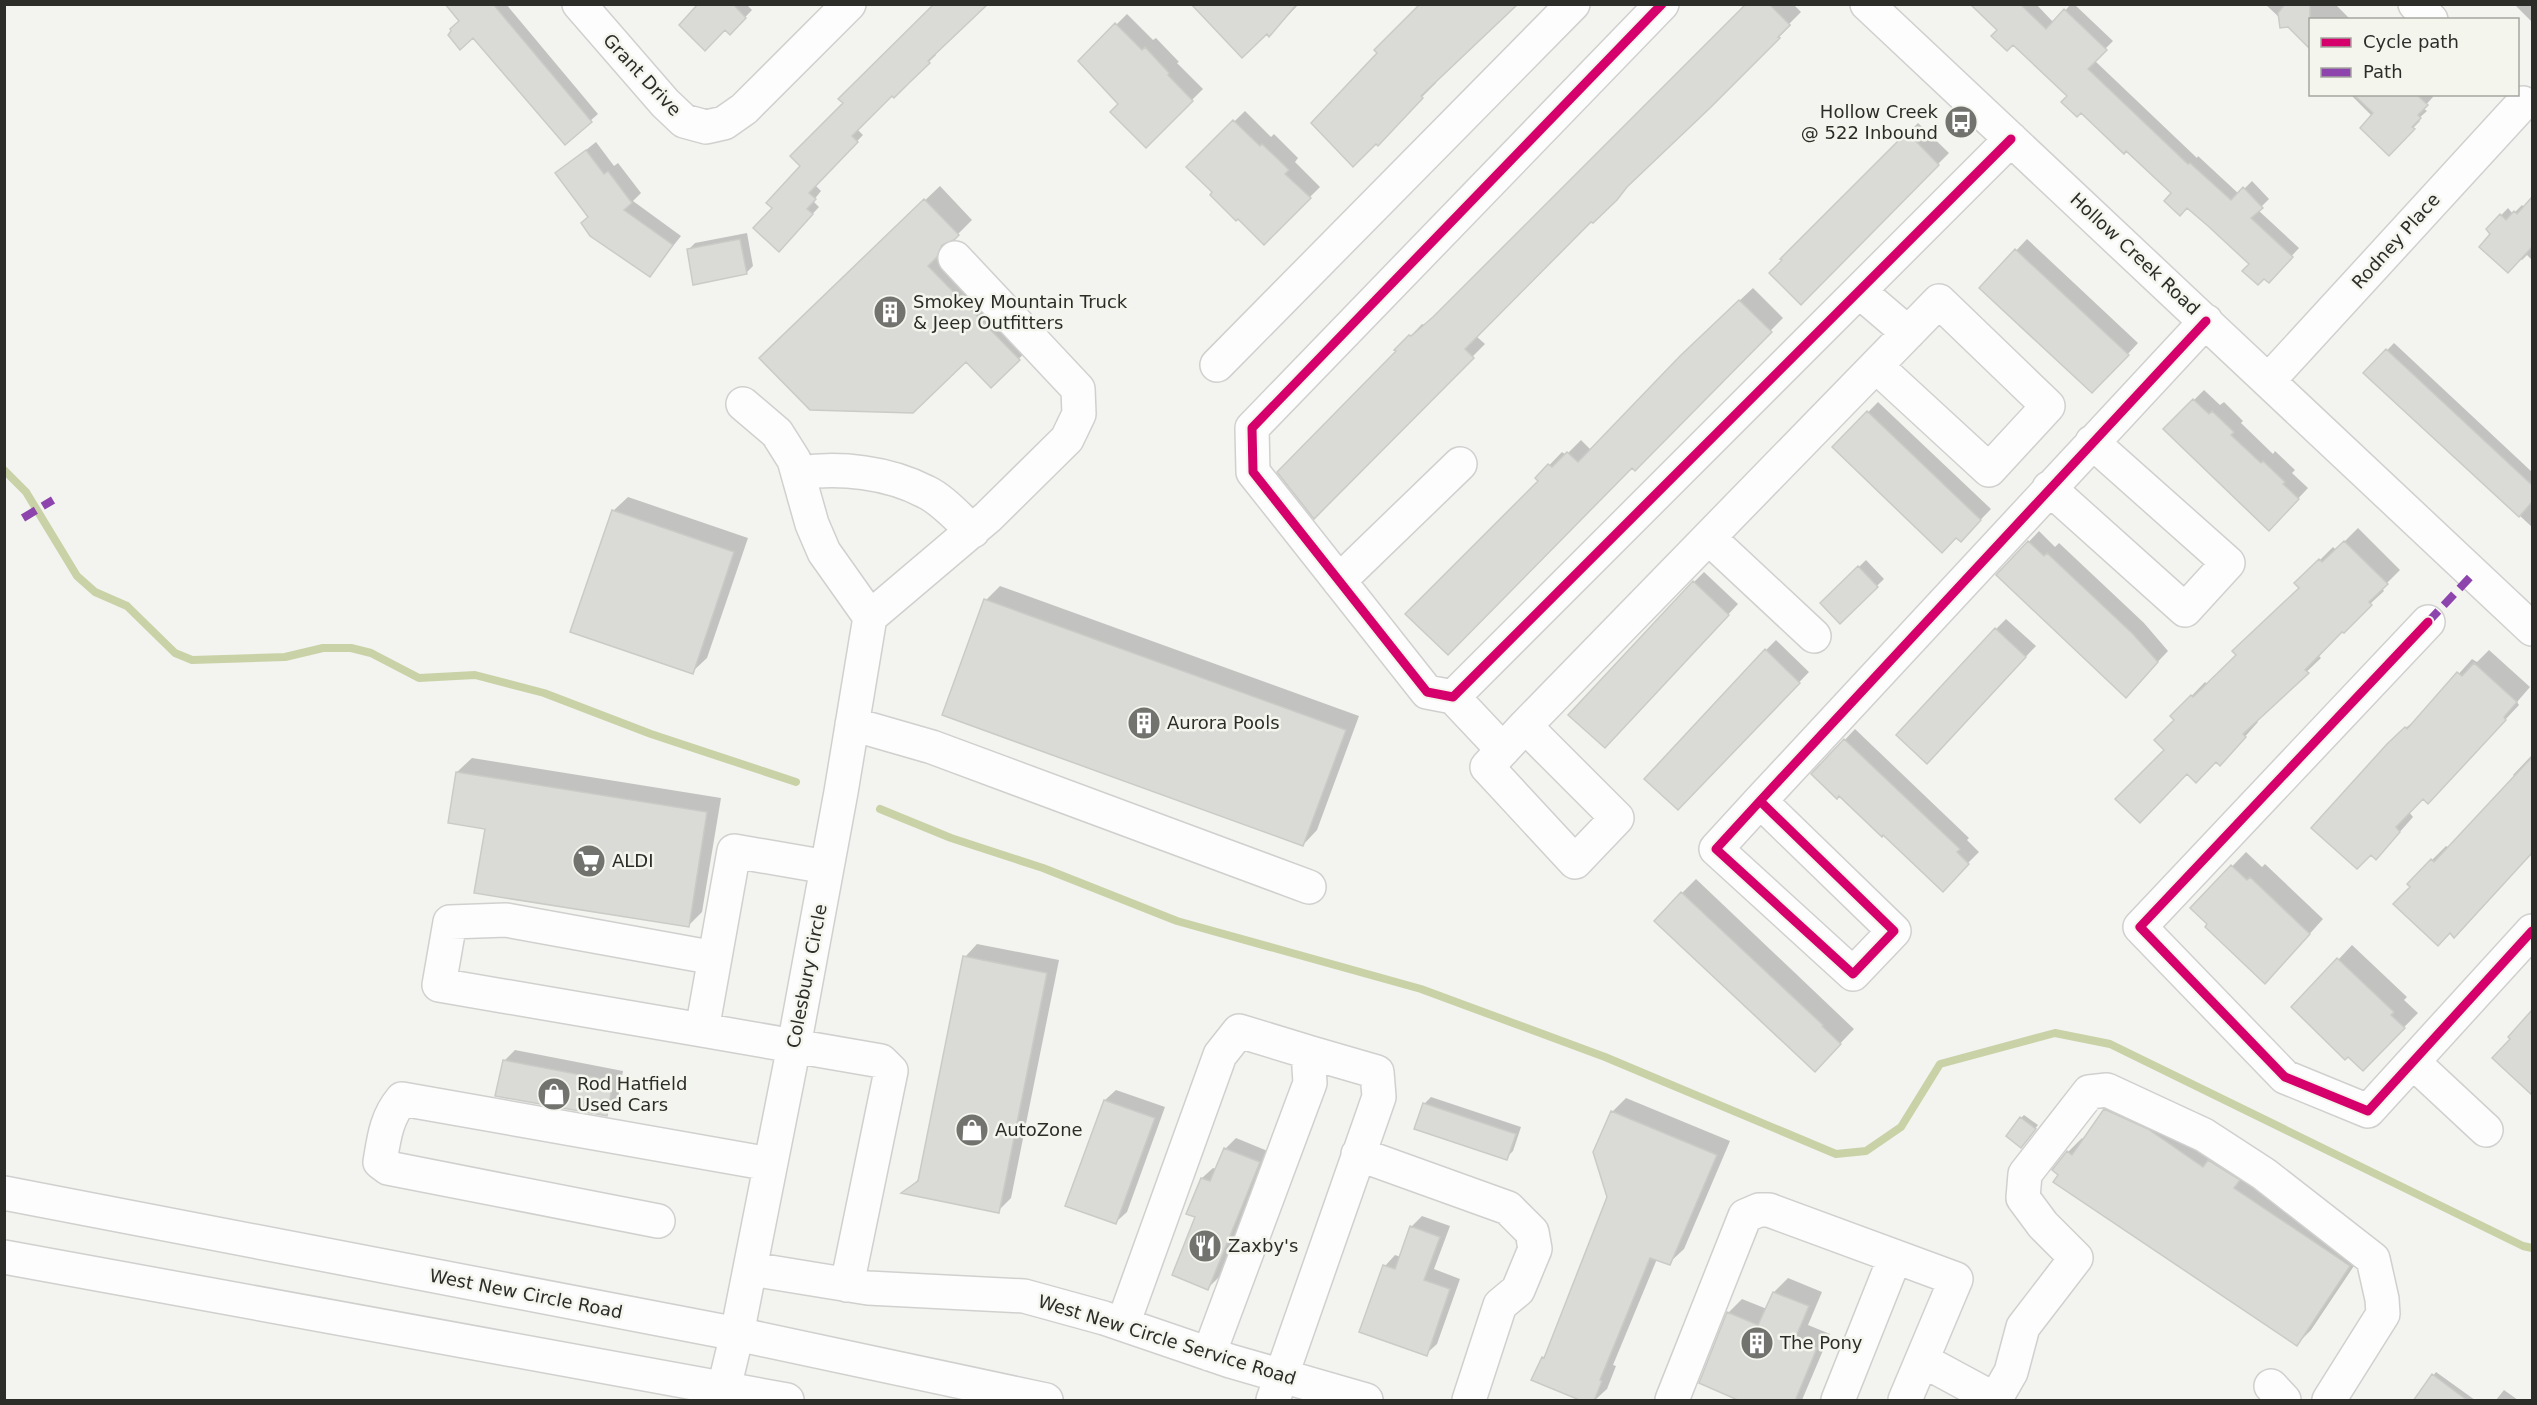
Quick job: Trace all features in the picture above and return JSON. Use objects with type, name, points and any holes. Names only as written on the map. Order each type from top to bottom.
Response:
[{"type":"main road","name":"Grant Drive","points":[[579,4],[665,104],[684,121],[706,127],[724,123],[744,109],[849,4]]},
{"type":"main road","points":[[1217,364],[1573,4]]},
{"type":"main road","points":[[1662,4],[1252,429],[1253,472],[1427,692],[1453,697],[1514,738],[1939,301],[2048,406],[1989,470],[1876,366]]},
{"type":"main road","name":"Hollow Creek Road","points":[[1867,4],[2270,380],[2532,629]]},
{"type":"main road","points":[[2415,4],[2429,18]]},
{"type":"main road","name":"Rodney Place","points":[[2270,380],[2523,103]]},
{"type":"main road","points":[[1453,697],[2011,139]]},
{"type":"main road","points":[[743,404],[777,433],[794,460],[812,524],[824,552],[870,617],[973,531],[1067,439],[1078,414],[1078,389],[955,258]]},
{"type":"main road","points":[[1859,291],[1908,333]]},
{"type":"main road","points":[[1760,801],[1894,931],[1853,974],[1716,849],[1760,801],[2049,488],[2206,321]]},
{"type":"main road","points":[[2049,488],[2185,610],[2228,563],[2092,442]]},
{"type":"main road","points":[[1339,580],[1460,464]]},
{"type":"main road","points":[[799,473],[824,469],[881,475],[927,492],[973,531]]},
{"type":"main road","points":[[1709,538],[1814,636]]},
{"type":"main road","name":"Colesbury Circle","points":[[722,1396],[751,1269],[794,1046],[870,617]]},
{"type":"main road","points":[[2428,622],[2140,927],[2285,1077],[2368,1111],[2532,931]]},
{"type":"main road","points":[[852,724],[932,747],[1309,887]]},
{"type":"main road","points":[[702,1030],[734,851],[827,867]]},
{"type":"main road","points":[[715,958],[506,920],[450,922],[439,985],[881,1061],[891,1071],[847,1285]]},
{"type":"main road","points":[[1123,1324],[1220,1054],[1239,1031],[1377,1072],[1379,1097],[1276,1388]]},
{"type":"main road","points":[[1209,1354],[1310,1083],[1308,1052]]},
{"type":"main road","points":[[2413,1062],[2486,1130]]},
{"type":"main road","points":[[1922,1360],[1995,1400],[2011,1372],[2023,1327],[2076,1258],[2043,1225],[2023,1198],[2025,1174],[2089,1092],[2107,1090],[2214,1142],[2264,1174],[2373,1259],[2383,1314],[2329,1401]]},
{"type":"main road","points":[[658,1221],[388,1168],[380,1162],[385,1128],[394,1108],[402,1099],[770,1164]]},
{"type":"main road","points":[[1358,1154],[1508,1208],[1532,1232],[1535,1249],[1518,1290],[1500,1305],[1470,1401]]},
{"type":"main road","name":"West New Circle Road","points":[[13,1192],[737,1334],[1046,1401]]},
{"type":"main road","points":[[1672,1401],[1745,1216],[1759,1210],[1769,1210],[1956,1279],[1905,1401]]},
{"type":"main road","points":[[4,1257],[722,1396],[787,1401]]},
{"type":"main road","points":[[1838,1401],[1895,1257]]},
{"type":"main road","name":"West New Circle Service Road","points":[[751,1269],[868,1288],[1024,1296],[1123,1324],[1209,1354],[1276,1388],[1366,1401]]},
{"type":"building","points":[[445,4],[493,4],[592,122],[565,145],[473,38],[460,50],[448,35],[450,29],[459,21]]},
{"type":"building","points":[[698,4],[733,4],[746,18],[730,35],[725,30],[705,51],[679,25]]},
{"type":"building","points":[[934,4],[988,4],[928,61],[930,63],[894,98],[892,96],[852,136],[858,142],[809,193],[816,199],[807,209],[813,214],[779,252],[753,228],[772,208],[766,203],[800,166],[790,156],[843,103],[838,99]]},
{"type":"building","points":[[1191,4],[1297,4],[1269,37],[1267,34],[1242,58]]},
{"type":"building","points":[[1420,4],[1518,4],[1421,96],[1423,98],[1378,146],[1376,144],[1353,167],[1311,123],[1377,53],[1374,50]]},
{"type":"building","points":[[1746,4],[1769,4],[1790,25],[1778,37],[1780,38],[1710,108],[1627,187],[1593,223],[1591,222],[1465,349],[1474,358],[1314,519],[1277,472],[1409,335],[1411,336],[1433,317]]},
{"type":"building","points":[[1970,4],[2020,4],[2046,29],[2064,9],[2107,50],[2088,69],[2188,164],[2190,163],[2231,200],[2243,187],[2263,208],[2251,218],[2293,257],[2269,283],[2264,279],[2258,285],[2242,271],[2249,264],[2187,208],[2180,216],[2164,201],[2171,193],[2126,151],[2124,154],[2081,113],[2077,117],[2061,102],[2067,96],[2013,45],[2007,51],[1991,36],[1997,30]]},
{"type":"building","points":[[2285,4],[2310,4],[2309,48],[2288,27],[2280,28],[2278,13]]},
{"type":"building","points":[[1115,23],[1142,50],[1145,47],[1193,101],[1146,148],[1110,112],[1118,104],[1078,61]]},
{"type":"building","points":[[2355,96],[2418,96],[2428,105],[2418,115],[2421,118],[2412,127],[2415,129],[2389,156],[2360,128],[2373,113]]},
{"type":"building","points":[[1233,120],[1289,170],[1285,174],[1311,198],[1264,245],[1210,195],[1212,192],[1186,167]]},
{"type":"building","points":[[1907,132],[1939,165],[1801,305],[1769,273],[1782,260],[1780,259]]},
{"type":"building","points":[[586,150],[604,174],[608,171],[632,203],[624,210],[673,245],[650,277],[590,236],[581,223],[588,217],[555,173]]},
{"type":"building","points":[[2532,197],[2532,247],[2508,273],[2479,247],[2490,234],[2486,229],[2500,214],[2506,220],[2514,211],[2517,214]]},
{"type":"building","name":"Smokey Mountain Truck & Jeep Outfitters","points":[[924,199],[959,235],[942,245],[937,257],[928,266],[1020,360],[991,388],[966,362],[913,413],[810,410],[759,358]]},
{"type":"building","points":[[740,239],[747,274],[693,285],[687,249]]},
{"type":"building","points":[[2015,249],[2129,355],[2092,393],[1979,288]]},
{"type":"building","points":[[1739,300],[1772,332],[1635,471],[1632,468],[1448,655],[1405,614],[1538,481],[1535,478],[1548,464],[1552,467],[1567,452],[1578,462],[1680,356]]},
{"type":"building","points":[[2386,349],[2532,485],[2532,502],[2519,517],[2363,373]]},
{"type":"building","points":[[2193,399],[2209,414],[2212,411],[2234,432],[2231,435],[2261,463],[2263,461],[2299,499],[2269,531],[2163,429]]},
{"type":"building","points":[[1867,411],[1981,520],[1961,542],[1956,538],[1942,553],[1832,447]]},
{"type":"building","points":[[612,510],[734,552],[693,674],[570,632]]},
{"type":"building","points":[[2028,541],[2044,556],[2047,553],[2133,634],[2158,662],[2126,698],[1996,575]]},
{"type":"building","points":[[2344,541],[2388,584],[2369,602],[2372,605],[2305,670],[2309,673],[2243,734],[2246,737],[2220,766],[2216,762],[2196,783],[2187,774],[2140,823],[2115,799],[2164,750],[2154,740],[2174,720],[2170,716],[2236,655],[2232,651],[2299,588],[2294,583],[2319,559],[2322,562]]},
{"type":"building","points":[[1858,566],[1878,587],[1840,624],[1820,603]]},
{"type":"building","points":[[1693,581],[1729,615],[1605,748],[1568,715]]},
{"type":"building","name":"Aurora Pools","points":[[984,599],[1346,730],[1303,846],[942,715]]},
{"type":"building","points":[[1995,628],[2026,657],[1927,764],[1896,735]]},
{"type":"building","points":[[1765,649],[1800,683],[1678,810],[1644,779]]},
{"type":"building","points":[[2474,663],[2517,702],[2504,717],[2506,720],[2428,804],[2423,799],[2396,827],[2400,832],[2376,860],[2371,855],[2357,869],[2311,828],[2387,744],[2405,727],[2407,729],[2457,672],[2462,676]]},
{"type":"building","points":[[1844,739],[1960,849],[1957,852],[1969,864],[1943,892],[1883,835],[1882,837],[1839,796],[1837,799],[1811,774]]},
{"type":"building","points":[[2532,757],[2532,853],[2454,938],[2450,933],[2438,946],[2393,904],[2410,887],[2407,884],[2431,859],[2434,862]]},
{"type":"building","name":"ALDI","points":[[456,772],[707,812],[689,927],[474,893],[485,829],[448,823]]},
{"type":"building","points":[[2231,865],[2247,880],[2250,877],[2310,934],[2265,984],[2205,927],[2207,924],[2190,908]]},
{"type":"building","points":[[1681,892],[1841,1044],[1815,1072],[1654,921]]},
{"type":"building","points":[[963,956],[1047,973],[999,1213],[901,1193],[918,1181]]},
{"type":"building","points":[[2337,958],[2394,1012],[2391,1015],[2405,1028],[2363,1071],[2348,1057],[2345,1060],[2291,1007]]},
{"type":"building","points":[[2532,1010],[2532,1095],[2492,1058]]},
{"type":"building","name":"Rod Hatfield Used Cars","points":[[503,1060],[613,1081],[607,1116],[495,1096]]},
{"type":"building","points":[[1104,1100],[1155,1118],[1116,1224],[1065,1206]]},
{"type":"building","points":[[1423,1103],[1516,1134],[1507,1160],[1414,1129]]},
{"type":"building","points":[[2104,1109],[2148,1129],[2203,1167],[2208,1160],[2240,1180],[2234,1188],[2350,1266],[2297,1346],[2053,1182],[2058,1175],[2052,1170],[2067,1151],[2072,1155]]},
{"type":"building","points":[[1611,1111],[1717,1155],[1670,1265],[1650,1258],[1600,1380],[1602,1381],[1594,1401],[1582,1401],[1531,1380],[1542,1357],[1544,1358],[1607,1197],[1593,1152]]},
{"type":"building","points":[[2020,1117],[2036,1129],[2021,1148],[2006,1136]]},
{"type":"building","name":"Zaxby's","points":[[1224,1148],[1260,1162],[1208,1290],[1172,1275],[1195,1217],[1186,1214],[1201,1178],[1210,1181]]},
{"type":"building","points":[[1410,1226],[1440,1237],[1424,1280],[1450,1289],[1427,1356],[1359,1332],[1383,1265],[1395,1269]]},
{"type":"building","name":"The Pony","points":[[1773,1292],[1809,1306],[1795,1339],[1817,1348],[1795,1401],[1740,1401],[1699,1383],[1727,1312],[1758,1325]]},
{"type":"building","points":[[2432,1374],[2468,1401],[2413,1401]]},
{"type":"waterway","points":[[4,470],[26,492],[77,576],[95,592],[127,606],[175,653],[192,660],[285,657],[323,648],[351,648],[371,653],[419,678],[475,675],[544,693],[651,734],[796,782]]},
{"type":"waterway","points":[[880,809],[951,838],[1043,868],[1177,921],[1421,989],[1605,1057],[1836,1154],[1866,1151],[1901,1127],[1940,1064],[2055,1033],[2110,1044],[2523,1246],[2532,1248]]},
{"type":"marked path","points":[[23,518],[53,500]]},
{"type":"marked path","points":[[2428,622],[2474,573]]},
{"type":"cycle path","points":[[1662,4],[1252,428],[1253,472],[1427,692],[1453,697],[2011,139]]},
{"type":"cycle path","points":[[1760,801],[1894,931],[1853,974],[1716,849],[1760,801],[2206,321]]},
{"type":"cycle path","points":[[2428,622],[2140,927],[2285,1077],[2368,1111],[2532,931]]},
{"type":"place","name":"Hollow Creek @ 522 Inbound","points":[[1961,122]]},
{"type":"place","name":"Smokey Mountain Truck & Jeep Outfitters","points":[[890,312]]},
{"type":"place","name":"Aurora Pools","points":[[1144,723]]},
{"type":"place","name":"ALDI","points":[[589,861]]},
{"type":"place","name":"Rod Hatfield Used Cars","points":[[554,1094]]},
{"type":"place","name":"AutoZone","points":[[972,1130]]},
{"type":"place","name":"Zaxby's","points":[[1205,1246]]},
{"type":"place","name":"The Pony","points":[[1757,1343]]}]
